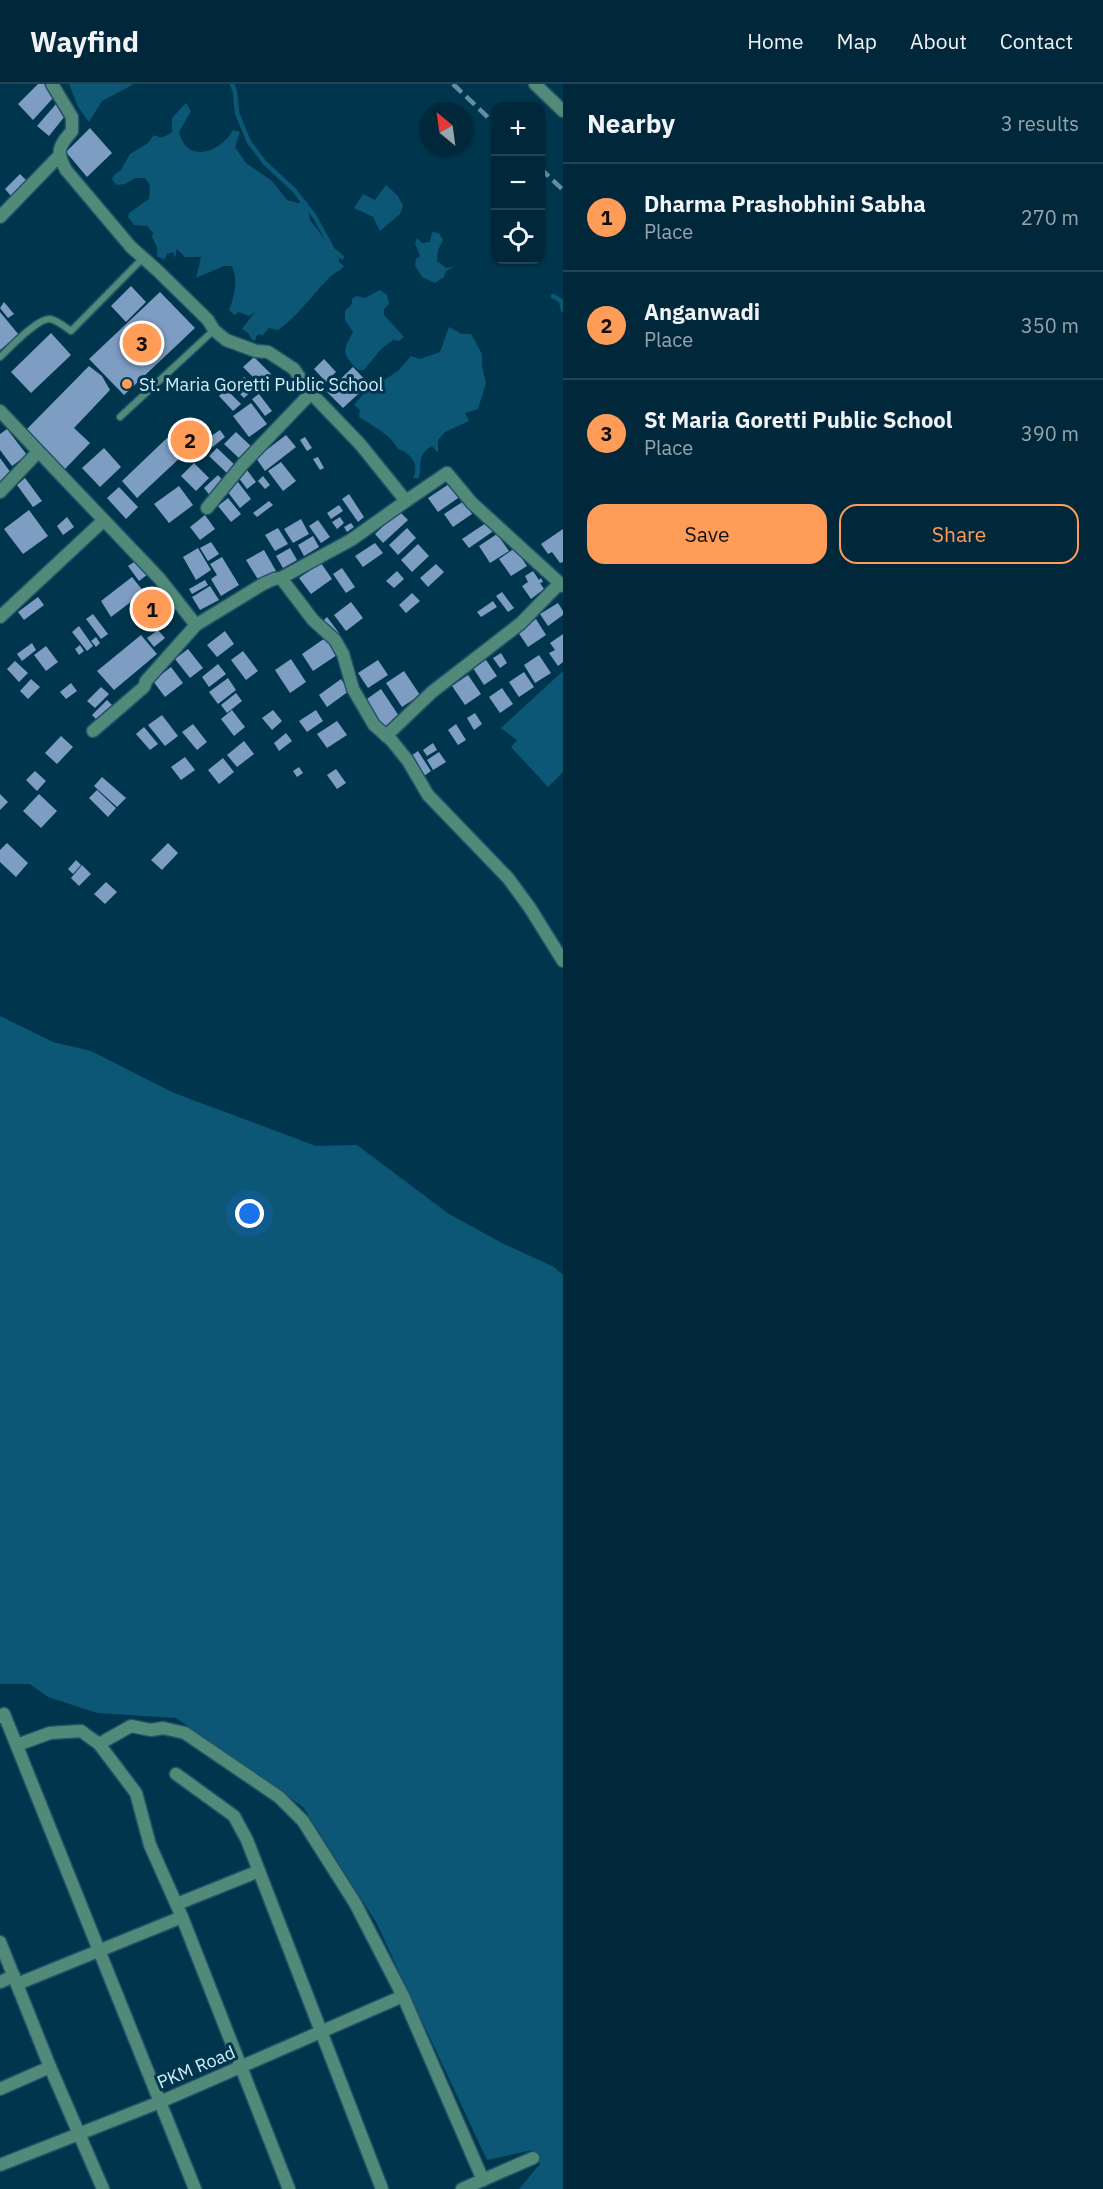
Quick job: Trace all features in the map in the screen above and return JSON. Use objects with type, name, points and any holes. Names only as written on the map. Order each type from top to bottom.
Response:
[{"type":"street","points":[[0,217],[59,156],[61,144],[72,131],[72,117],[52,84]]},
{"type":"street","points":[[535,84],[563,111]]},
{"type":"street","points":[[59,156],[66,170],[130,247],[208,320],[214,330],[226,340],[256,351],[268,352],[294,369],[312,393],[360,444],[406,501]]},
{"type":"street","points":[[207,508],[243,464],[312,393]]},
{"type":"street","points":[[0,411],[159,578],[196,625]]},
{"type":"street","points":[[0,492],[38,452]]},
{"type":"street","points":[[93,731],[144,687],[146,681],[196,625],[263,584],[281,578],[351,540],[447,473],[472,503],[501,532],[562,584],[521,623],[432,692],[386,736]]},
{"type":"street","points":[[0,617],[104,520]]},
{"type":"street","points":[[281,578],[314,620],[335,640],[343,654],[359,701],[374,725],[408,761],[428,795],[508,878],[563,961]]},
{"type":"street","points":[[0,1716],[4,1714],[17,1745],[195,2189]]},
{"type":"street","points":[[99,1744],[131,1726],[151,1730],[163,1728],[185,1733],[279,1797],[303,1821],[355,1903],[403,1996],[483,2180]]},
{"type":"street","points":[[17,1745],[50,1733],[81,1731],[99,1744],[136,1793],[150,1845],[177,1904],[289,2189]]},
{"type":"street","points":[[176,1774],[234,1816],[247,1840],[382,2189]]},
{"type":"street","points":[[177,1904],[259,1871]]},
{"type":"street","points":[[0,1982],[15,1980],[99,1950],[182,1917]]},
{"type":"street","points":[[0,1942],[50,2067],[103,2189]]},
{"type":"street","name":"PKM Road","points":[[0,2165],[159,2102],[403,1996]]},
{"type":"street","points":[[0,2089],[50,2067]]},
{"type":"street","points":[[462,2189],[533,2158]]},
{"type":"lane","points":[[0,357],[39,322],[47,319],[71,331],[143,258]]},
{"type":"lane","points":[[120,417],[214,330]]},
{"type":"water","points":[[69,84],[134,84],[102,101],[89,122],[78,107]]},
{"type":"water","points":[[186,103],[191,111],[179,132],[189,149],[204,152],[213,149],[228,138],[233,130],[240,132],[235,147],[246,163],[272,181],[287,200],[297,203],[307,201],[310,220],[344,266],[329,278],[285,325],[278,330],[269,328],[262,336],[260,334],[256,336],[256,340],[252,340],[242,329],[255,312],[249,316],[238,312],[235,315],[229,310],[235,288],[232,266],[224,266],[196,278],[201,257],[185,257],[177,249],[175,258],[173,252],[167,254],[164,260],[157,256],[153,233],[147,226],[134,225],[128,217],[129,213],[149,199],[150,185],[145,178],[135,178],[125,184],[116,185],[112,179],[121,170],[130,154],[148,143],[154,135],[163,137],[172,132],[172,118]]},
{"type":"water","points":[[386,185],[398,196],[403,206],[400,214],[380,231],[373,217],[354,208],[363,194],[375,200]]},
{"type":"water","points":[[432,232],[439,233],[443,240],[438,250],[437,261],[446,268],[454,267],[446,271],[444,277],[435,283],[422,277],[415,265],[416,259],[420,256],[415,243],[417,238],[422,243],[430,242]]},
{"type":"water","points":[[380,290],[387,295],[389,304],[384,309],[384,315],[404,337],[399,341],[393,340],[381,349],[364,370],[358,370],[345,352],[353,332],[345,320],[345,311],[356,296],[365,298]]},
{"type":"water","points":[[449,327],[462,334],[471,334],[482,354],[486,383],[478,409],[465,413],[469,421],[445,432],[438,440],[438,453],[432,446],[427,449],[421,459],[419,478],[413,478],[415,464],[413,460],[407,453],[398,449],[386,435],[359,417],[360,410],[354,405],[370,386],[375,386],[398,371],[411,356],[420,359],[440,352]]},
{"type":"water","points":[[563,671],[563,772],[548,787],[511,747],[517,740],[501,728]]},
{"type":"water","points":[[0,1016],[53,1042],[91,1051],[174,1093],[316,1146],[357,1145],[449,1214],[502,1243],[554,1267],[563,1275],[563,2189],[519,2189],[540,2164],[532,2150],[487,2160],[376,1922],[303,1807],[176,1718],[97,1713],[48,1697],[30,1684],[0,1684]]},
{"type":"building","points":[[38,84],[44,84],[54,97],[33,120],[18,104]]},
{"type":"building","points":[[56,104],[65,116],[49,136],[37,126]]},
{"type":"building","points":[[90,128],[112,153],[87,177],[66,152]]},
{"type":"building","points":[[20,174],[28,182],[12,197],[5,189]]},
{"type":"building","points":[[131,286],[146,302],[126,322],[111,306]]},
{"type":"building","points":[[160,292],[195,328],[124,395],[89,359]]},
{"type":"building","points":[[4,302],[14,314],[8,318],[0,308]]},
{"type":"building","points":[[0,312],[19,335],[0,350]]},
{"type":"building","points":[[51,333],[71,355],[31,393],[11,372]]},
{"type":"building","points":[[254,357],[271,374],[260,384],[243,367]]},
{"type":"building","points":[[324,359],[336,372],[326,382],[314,369]]},
{"type":"building","points":[[89,366],[102,376],[110,390],[74,428],[90,443],[64,470],[27,429]]},
{"type":"building","points":[[353,367],[369,384],[343,408],[327,392]]},
{"type":"building","points":[[244,377],[255,388],[244,398],[233,387]]},
{"type":"building","points":[[226,389],[241,404],[233,411],[219,396]]},
{"type":"building","points":[[259,394],[272,411],[265,416],[252,399]]},
{"type":"building","points":[[251,403],[267,424],[249,437],[233,416]]},
{"type":"building","points":[[186,426],[203,444],[194,453],[177,435]]},
{"type":"building","points":[[7,429],[27,455],[12,466],[0,450],[0,434]]},
{"type":"building","points":[[220,430],[225,437],[210,449],[204,441]]},
{"type":"building","points":[[236,432],[253,448],[241,460],[224,444]]},
{"type":"building","points":[[286,435],[296,447],[265,471],[256,458]]},
{"type":"building","points":[[305,437],[312,448],[307,451],[300,440]]},
{"type":"building","points":[[167,438],[183,455],[137,498],[122,481]]},
{"type":"building","points":[[104,448],[121,467],[100,487],[82,468]]},
{"type":"building","points":[[217,448],[237,467],[229,475],[209,456]]},
{"type":"building","points":[[318,457],[324,468],[320,470],[313,459]]},
{"type":"building","points":[[0,458],[11,473],[0,482]]},
{"type":"building","points":[[281,462],[296,481],[283,491],[268,471]]},
{"type":"building","points":[[194,463],[209,478],[196,491],[181,476]]},
{"type":"building","points":[[247,470],[256,482],[247,489],[238,477]]},
{"type":"building","points":[[218,475],[225,483],[211,497],[204,488]]},
{"type":"building","points":[[263,476],[270,485],[265,489],[258,481]]},
{"type":"building","points":[[25,478],[42,501],[33,507],[17,485]]},
{"type":"building","points":[[238,482],[251,499],[240,508],[227,491]]},
{"type":"building","points":[[452,482],[461,496],[438,512],[428,498]]},
{"type":"building","points":[[179,486],[193,505],[169,523],[154,504]]},
{"type":"building","points":[[119,487],[138,507],[126,519],[107,498]]},
{"type":"building","points":[[349,494],[364,517],[358,522],[342,499]]},
{"type":"building","points":[[228,498],[241,514],[231,522],[218,506]]},
{"type":"building","points":[[269,501],[273,505],[257,517],[253,513]]},
{"type":"building","points":[[464,501],[472,514],[453,527],[444,514]]},
{"type":"building","points":[[339,505],[343,511],[331,519],[327,513]]},
{"type":"building","points":[[29,510],[48,536],[23,554],[4,529]]},
{"type":"building","points":[[399,511],[408,520],[383,543],[375,534]]},
{"type":"building","points":[[205,515],[215,529],[200,540],[190,527]]},
{"type":"building","points":[[67,517],[74,527],[63,535],[57,526]]},
{"type":"building","points":[[340,517],[344,523],[337,529],[332,522]]},
{"type":"building","points":[[301,519],[309,534],[293,543],[284,529]]},
{"type":"building","points":[[318,520],[330,537],[321,543],[309,526]]},
{"type":"building","points":[[489,521],[495,530],[469,548],[462,539]]},
{"type":"building","points":[[351,523],[354,527],[347,532],[344,527]]},
{"type":"building","points":[[278,528],[288,544],[275,551],[265,535]]},
{"type":"building","points":[[407,528],[416,538],[398,555],[389,545]]},
{"type":"building","points":[[563,529],[563,562],[560,563],[552,552],[548,554],[541,544]]},
{"type":"building","points":[[497,534],[509,551],[490,563],[479,546]]},
{"type":"building","points":[[313,536],[319,547],[304,556],[298,545]]},
{"type":"building","points":[[211,542],[219,554],[208,561],[200,548]]},
{"type":"building","points":[[375,543],[383,553],[363,567],[355,556]]},
{"type":"building","points":[[418,544],[429,556],[412,572],[401,560]]},
{"type":"building","points":[[198,548],[211,570],[196,580],[183,557]]},
{"type":"building","points":[[290,548],[297,560],[283,568],[276,556]]},
{"type":"building","points":[[515,548],[527,566],[511,576],[499,559]]},
{"type":"building","points":[[264,550],[276,571],[259,581],[246,560]]},
{"type":"building","points":[[222,557],[239,585],[221,596],[211,579],[217,575],[210,564]]},
{"type":"building","points":[[137,560],[147,575],[139,581],[128,566]]},
{"type":"building","points":[[321,563],[332,579],[311,594],[299,578]]},
{"type":"building","points":[[436,564],[444,572],[428,587],[420,578]]},
{"type":"building","points":[[342,568],[355,587],[346,593],[333,574]]},
{"type":"building","points":[[397,571],[404,579],[394,588],[386,581]]},
{"type":"building","points":[[533,571],[539,580],[541,578],[543,582],[540,583],[544,589],[531,599],[522,586],[528,582],[525,576]]},
{"type":"building","points":[[132,577],[144,592],[111,617],[101,601]]},
{"type":"building","points":[[205,580],[208,585],[192,594],[189,589]]},
{"type":"building","points":[[210,586],[219,600],[200,610],[192,597]]},
{"type":"building","points":[[153,588],[172,611],[151,629],[131,607]]},
{"type":"building","points":[[502,592],[514,608],[508,612],[496,596]]},
{"type":"building","points":[[412,593],[420,601],[406,613],[399,605]]},
{"type":"building","points":[[38,597],[44,605],[24,620],[18,612]]},
{"type":"building","points":[[493,601],[497,607],[481,617],[477,612]]},
{"type":"building","points":[[351,602],[363,618],[346,631],[334,615]]},
{"type":"building","points":[[558,603],[563,615],[548,626],[540,614]]},
{"type":"building","points":[[93,614],[108,634],[101,639],[86,619]]},
{"type":"building","points":[[327,617],[339,633],[334,636],[323,621]]},
{"type":"building","points":[[536,619],[546,635],[528,647],[518,632]]},
{"type":"building","points":[[79,626],[93,646],[87,651],[72,632]]},
{"type":"building","points":[[158,630],[165,638],[154,647],[147,638]]},
{"type":"building","points":[[225,631],[234,644],[217,657],[207,645]]},
{"type":"building","points":[[563,634],[563,662],[558,666],[549,653],[555,650],[550,643]]},
{"type":"building","points":[[141,635],[157,654],[114,690],[97,671]]},
{"type":"building","points":[[328,636],[340,653],[313,671],[302,654]]},
{"type":"building","points":[[96,637],[100,643],[96,647],[91,641]]},
{"type":"building","points":[[32,643],[36,650],[22,661],[17,654]]},
{"type":"building","points":[[80,645],[84,651],[79,655],[75,649]]},
{"type":"building","points":[[46,646],[58,662],[46,671],[34,655]]},
{"type":"building","points":[[188,649],[203,668],[190,678],[175,659]]},
{"type":"building","points":[[243,651],[258,671],[246,680],[231,660]]},
{"type":"building","points":[[501,653],[507,663],[500,668],[493,658]]},
{"type":"building","points":[[539,655],[551,673],[535,683],[524,665]]},
{"type":"building","points":[[291,659],[306,682],[290,693],[275,670]]},
{"type":"building","points":[[378,660],[388,675],[368,688],[358,673]]},
{"type":"building","points":[[486,660],[497,676],[484,685],[473,668]]},
{"type":"building","points":[[15,661],[28,673],[19,682],[7,669]]},
{"type":"building","points":[[218,664],[226,674],[209,687],[202,677]]},
{"type":"building","points":[[171,667],[183,683],[165,697],[153,681]]},
{"type":"building","points":[[404,671],[420,695],[402,707],[386,683]]},
{"type":"building","points":[[524,672],[534,687],[519,697],[509,682]]},
{"type":"building","points":[[468,675],[481,694],[465,705],[452,686]]},
{"type":"building","points":[[228,678],[236,690],[218,704],[209,692]]},
{"type":"building","points":[[31,679],[40,687],[28,699],[20,691]]},
{"type":"building","points":[[341,679],[349,691],[327,707],[319,695]]},
{"type":"building","points":[[71,683],[77,691],[66,699],[60,692]]},
{"type":"building","points":[[101,687],[109,694],[95,708],[87,701]]},
{"type":"building","points":[[502,688],[513,704],[500,713],[489,697]]},
{"type":"building","points":[[381,689],[401,719],[384,730],[364,701]]},
{"type":"building","points":[[236,693],[242,701],[227,713],[221,705]]},
{"type":"building","points":[[107,700],[114,707],[99,722],[92,715]]},
{"type":"building","points":[[232,710],[245,727],[234,736],[221,719]]},
{"type":"building","points":[[273,710],[282,721],[272,730],[262,718]]},
{"type":"building","points":[[316,710],[323,721],[307,732],[299,721]]},
{"type":"building","points":[[475,713],[482,724],[474,730],[467,718]]},
{"type":"building","points":[[162,715],[178,736],[165,746],[148,725]]},
{"type":"building","points":[[337,721],[347,735],[327,748],[317,734]]},
{"type":"building","points":[[193,724],[207,742],[197,750],[182,732]]},
{"type":"building","points":[[456,724],[466,740],[458,745],[448,730]]},
{"type":"building","points":[[144,727],[158,744],[150,750],[136,734]]},
{"type":"building","points":[[286,733],[292,741],[279,751],[274,743]]},
{"type":"building","points":[[61,736],[73,747],[57,764],[45,753]]},
{"type":"building","points":[[244,741],[254,754],[237,767],[227,755]]},
{"type":"building","points":[[433,743],[437,750],[427,756],[423,750]]},
{"type":"building","points":[[418,751],[431,771],[424,776],[411,756]]},
{"type":"building","points":[[439,752],[446,762],[433,770],[427,760]]},
{"type":"building","points":[[185,757],[195,770],[181,780],[171,767]]},
{"type":"building","points":[[223,758],[234,772],[219,784],[208,770]]},
{"type":"building","points":[[299,767],[303,773],[297,777],[293,771]]},
{"type":"building","points":[[336,769],[346,783],[337,789],[327,775]]},
{"type":"building","points":[[35,771],[46,781],[37,791],[26,780]]},
{"type":"building","points":[[102,777],[126,798],[117,807],[94,786]]},
{"type":"building","points":[[97,790],[116,808],[108,817],[89,798]]},
{"type":"building","points":[[0,794],[8,802],[0,810]]},
{"type":"building","points":[[39,794],[57,811],[41,828],[23,811]]},
{"type":"building","points":[[7,843],[28,863],[16,877],[0,862],[0,850]]},
{"type":"building","points":[[168,843],[178,853],[162,870],[151,860]]},
{"type":"building","points":[[76,860],[81,865],[73,874],[68,869]]},
{"type":"building","points":[[82,865],[91,874],[79,886],[71,878]]},
{"type":"building","points":[[106,882],[117,892],[105,904],[94,894]]},
{"type":"waterway","points":[[232,84],[237,113],[249,142],[265,163],[294,190],[315,217],[333,250],[342,257]]},
{"type":"waterway","points":[[553,296],[561,301],[563,310]]},
{"type":"railway","points":[[453,84],[491,120]]},
{"type":"railway","points":[[545,173],[563,190]]},
{"type":"place","name":"St Maria Goretti Public School","points":[[142,343]]},
{"type":"place","name":"St. Maria Goretti Public School","points":[[127,384]]},
{"type":"place","name":"Anganwadi","points":[[190,440]]},
{"type":"place","name":"Dharma Prashobhini Sabha","points":[[152,609]]}]
